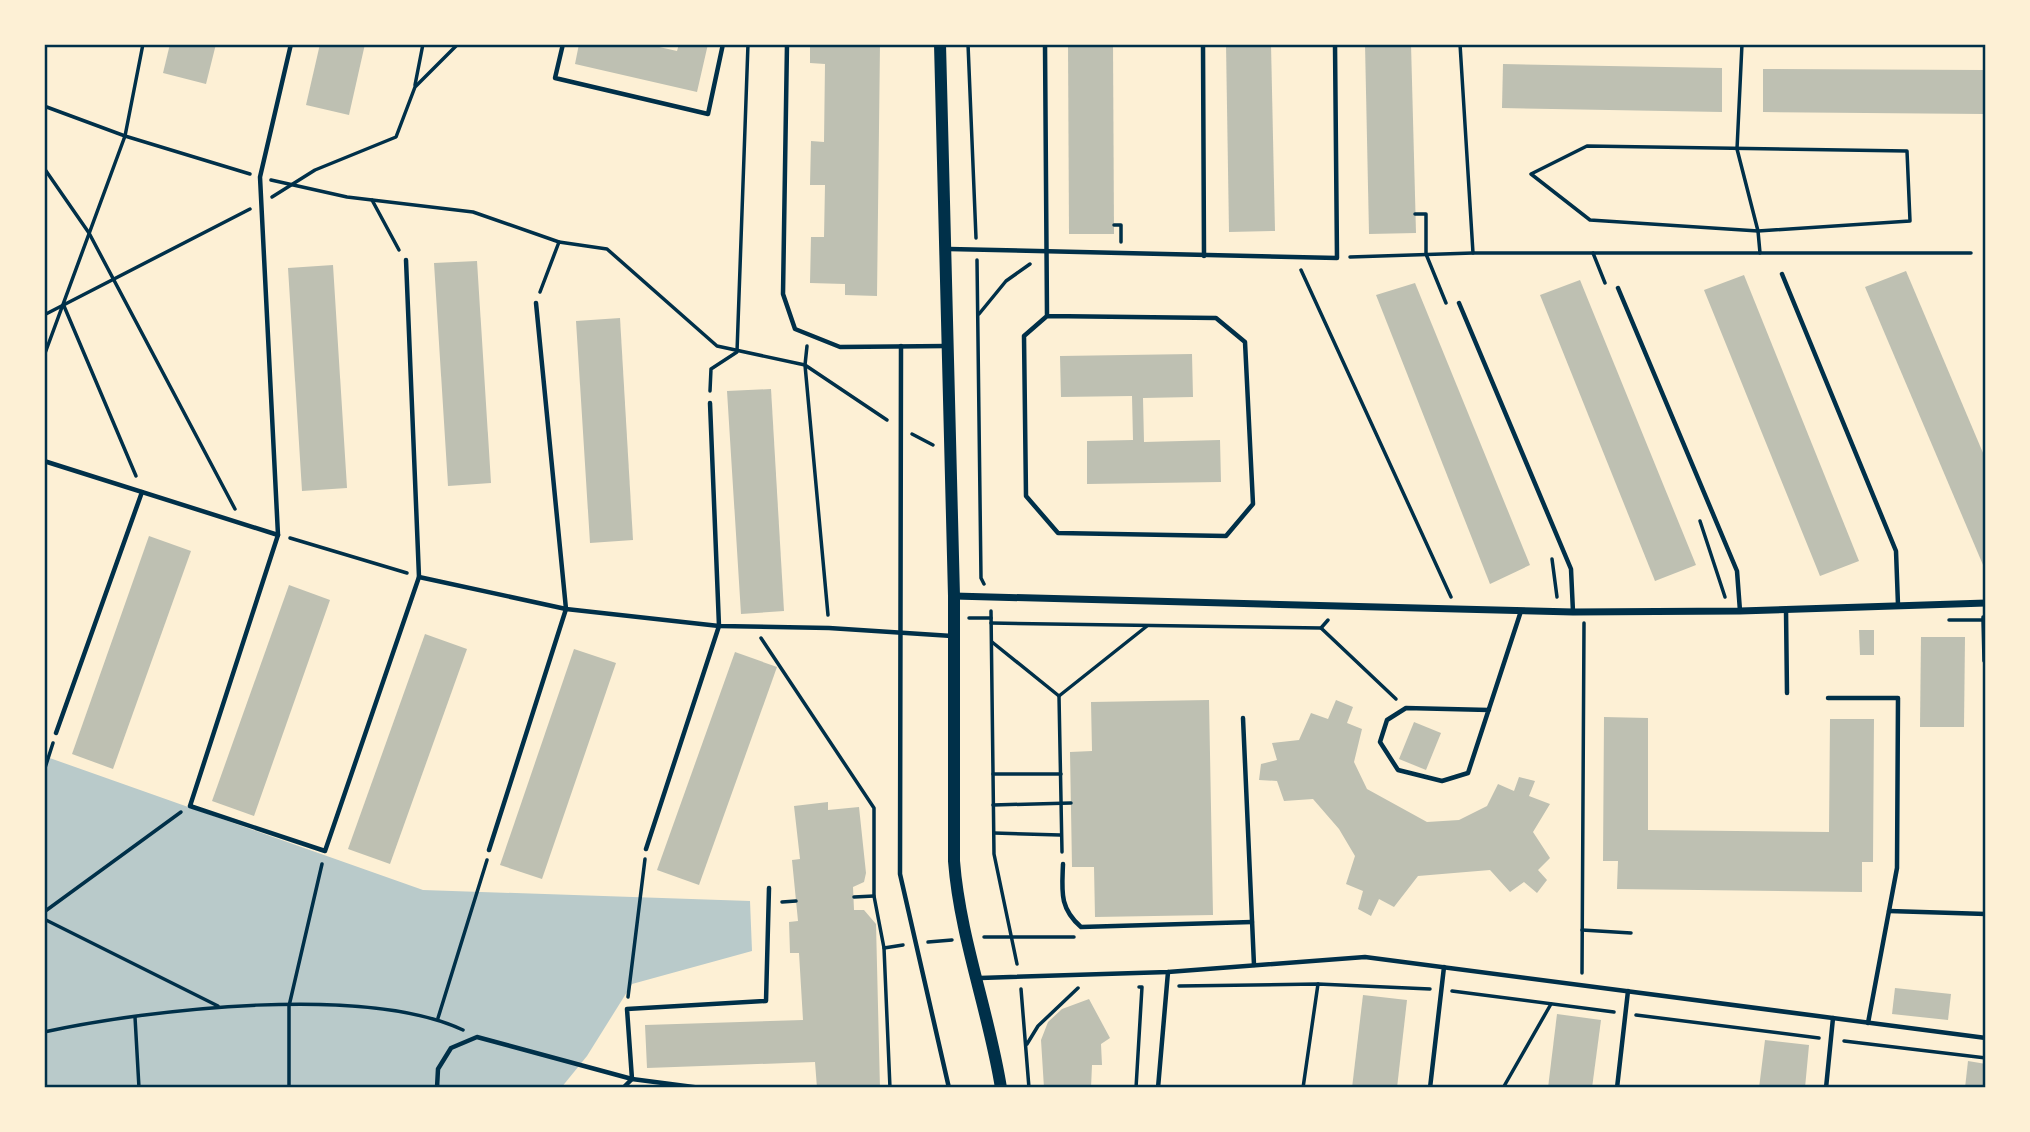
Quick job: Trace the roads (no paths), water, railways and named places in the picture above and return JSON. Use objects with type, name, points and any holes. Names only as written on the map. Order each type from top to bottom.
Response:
[{"type":"street","points":[[940,44],[954,596],[954,861],[956,894],[975,978],[995,1046],[1001,1088]]},
{"type":"street","points":[[954,596],[1559,612],[1740,611],[1986,603]]},
{"type":"lane","points":[[291,44],[260,177],[278,535],[190,806],[325,851],[419,577],[406,260]]},
{"type":"lane","points":[[564,44],[555,78],[708,114],[723,44]]},
{"type":"lane","points":[[787,44],[783,294],[795,329],[839,347],[947,346]]},
{"type":"lane","points":[[1045,44],[1047,316],[1024,336],[1026,496],[1058,533],[1226,536],[1253,504],[1245,342],[1216,318],[1047,316]]},
{"type":"lane","points":[[1203,44],[1204,257]]},
{"type":"lane","points":[[944,249],[1337,258],[1335,44]]},
{"type":"lane","points":[[1782,274],[1896,551],[1898,605]]},
{"type":"lane","points":[[1618,288],[1737,571],[1740,611]]},
{"type":"lane","points":[[489,850],[566,609],[536,303]]},
{"type":"lane","points":[[1459,303],[1571,569],[1573,612]]},
{"type":"lane","points":[[901,346],[900,874],[949,1088]]},
{"type":"lane","points":[[646,849],[719,626],[710,404]]},
{"type":"lane","points":[[44,461],[278,535]]},
{"type":"lane","points":[[56,733],[142,492]]},
{"type":"lane","points":[[419,577],[566,609],[719,626],[829,628],[953,636]]},
{"type":"lane","points":[[1786,610],[1787,693]]},
{"type":"lane","points":[[1489,710],[1406,708],[1387,720],[1380,742],[1398,770],[1442,781],[1468,773],[1489,710],[1521,611]]},
{"type":"lane","points":[[1828,698],[1898,698],[1898,868],[1868,1023]]},
{"type":"lane","points":[[1243,718],[1254,965]]},
{"type":"lane","points":[[1063,864],[1062,896],[1068,916],[1081,926],[1252,922]]},
{"type":"lane","points":[[623,1088],[632,1079],[627,1010],[766,1000],[769,888]]},
{"type":"lane","points":[[1889,911],[1986,914]]},
{"type":"lane","points":[[975,978],[1168,972],[1365,957],[1986,1038]]},
{"type":"lane","points":[[1430,1088],[1444,967]]},
{"type":"lane","points":[[1158,1088],[1168,972]]},
{"type":"lane","points":[[1617,1088],[1628,991]]},
{"type":"lane","points":[[1826,1088],[1833,1018]]},
{"type":"lane","points":[[437,1088],[438,1069],[451,1048],[477,1037],[632,1079],[701,1088]]}]
